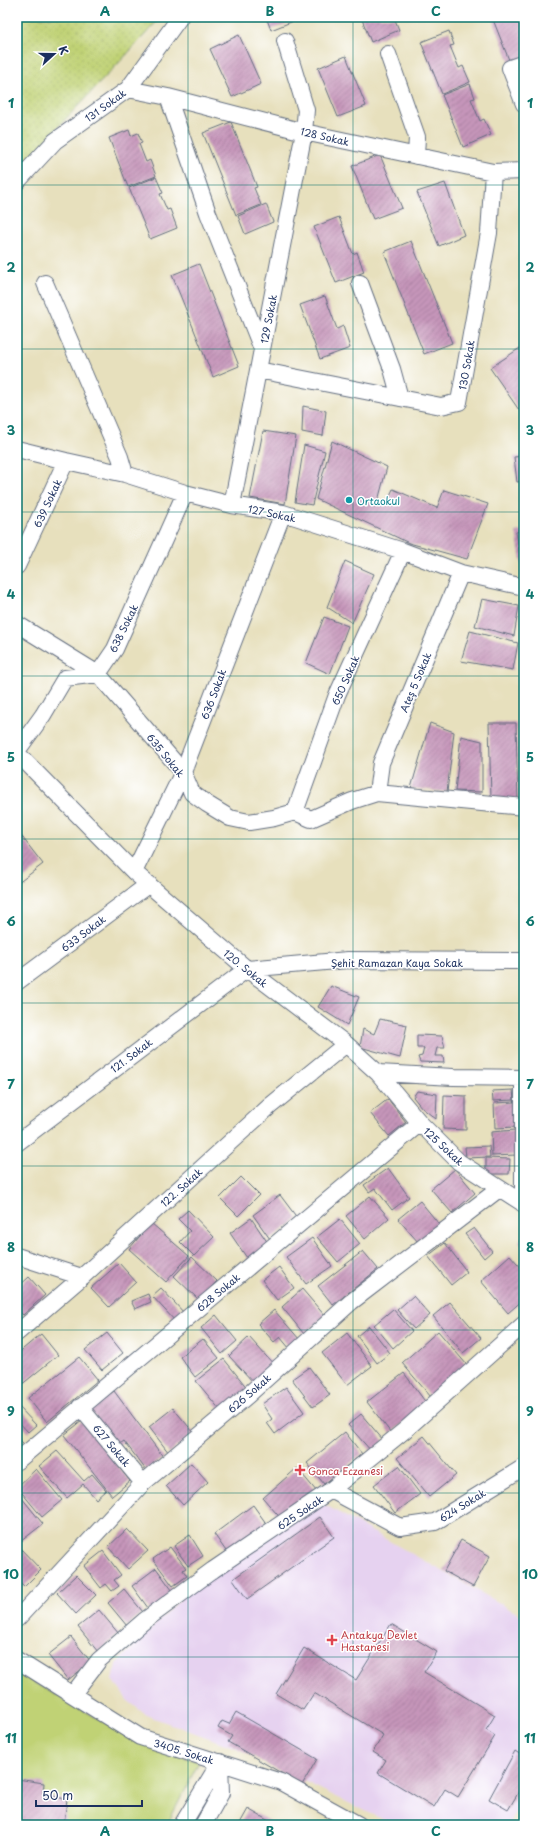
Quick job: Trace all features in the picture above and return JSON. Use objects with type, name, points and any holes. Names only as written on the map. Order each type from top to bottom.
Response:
[{"type":"street","name":"131 Sokak","points":[[17,182],[55,141],[128,89],[180,17]]},
{"type":"street","name":"129 Sokak","points":[[232,505],[304,132],[306,110],[285,41]]},
{"type":"street","points":[[388,54],[417,137],[416,156]]},
{"type":"street","points":[[524,63],[510,68],[524,104]]},
{"type":"street","name":"128 Sokak","points":[[128,89],[168,96],[304,132],[416,156],[494,172],[524,171]]},
{"type":"street","points":[[168,96],[208,213],[262,349]]},
{"type":"street","name":"130 Sokak","points":[[258,370],[441,406],[459,402],[489,233],[494,172]]},
{"type":"street","points":[[45,283],[120,457],[125,474]]},
{"type":"street","points":[[360,283],[392,369],[400,398]]},
{"type":"street","name":"127 Sokak","points":[[17,449],[66,462],[125,474],[185,493],[232,505],[283,513],[403,551],[461,573],[524,587]]},
{"type":"street","name":"639 Sokak","points":[[17,566],[66,462]]},
{"type":"street","name":"638 Sokak","points":[[98,674],[115,649],[185,493]]},
{"type":"street","name":"636 Sokak","points":[[134,872],[183,772],[283,513]]},
{"type":"street","name":"650 Sokak","points":[[295,812],[337,695],[403,551]]},
{"type":"street","name":"Ateş 5 Sokak","points":[[377,793],[381,763],[461,573]]},
{"type":"street","name":"635 Sokak","points":[[17,624],[98,674],[183,772],[192,793],[207,804],[230,818],[249,822],[274,818],[295,812]]},
{"type":"street","points":[[17,752],[44,715],[65,678],[98,674]]},
{"type":"street","name":"120. Sokak","points":[[17,752],[134,872],[246,969],[346,1044],[378,1073]]},
{"type":"street","points":[[295,812],[311,819],[352,801],[377,793],[524,807]]},
{"type":"street","name":"633 Sokak","points":[[17,982],[149,884]]},
{"type":"street","name":"Şehit Ramazan Kaya Sokak","points":[[246,969],[348,960],[524,961]]},
{"type":"street","name":"121. Sokak","points":[[17,1143],[246,969]]},
{"type":"street","name":"122. Sokak","points":[[17,1333],[82,1277],[270,1106],[346,1044]]},
{"type":"street","points":[[378,1073],[453,1077],[523,1078],[524,1204]]},
{"type":"street","name":"125 Sokak","points":[[378,1073],[420,1123],[459,1162],[524,1204]]},
{"type":"street","name":"628 Sokak","points":[[17,1462],[80,1407],[420,1123]]},
{"type":"street","name":"626 Sokak","points":[[17,1619],[143,1483],[248,1394],[351,1302],[499,1189]]},
{"type":"street","points":[[17,1256],[82,1277]]},
{"type":"street","name":"625 Sokak","points":[[73,1694],[99,1660],[144,1621],[213,1570],[331,1490],[405,1430],[524,1324]]},
{"type":"street","name":"627 Sokak","points":[[80,1407],[143,1483]]},
{"type":"street","name":"624 Sokak","points":[[331,1490],[400,1527],[434,1522],[524,1467]]},
{"type":"street","name":"3405. Sokak","points":[[17,1660],[140,1737],[281,1782],[351,1823]]},
{"type":"street","points":[[182,1825],[220,1762]]},
{"type":"street","points":[[203,1825],[221,1793],[220,1762]]},
{"type":"shaded area","name":"Antakya Devlet Hastanesi","points":[[318,1501],[524,1617],[524,1796],[509,1825],[394,1825],[236,1748],[146,1715],[127,1700],[113,1680],[116,1664],[207,1572]]},
{"type":"green space","points":[[24,17],[161,17],[17,171],[17,29]]},
{"type":"green space","points":[[17,1673],[140,1742],[199,1762],[167,1825],[17,1825]]},
{"type":"building","points":[[266,17],[295,17],[296,20],[271,30]]},
{"type":"building","points":[[361,17],[394,17],[399,30],[371,42]]},
{"type":"building","points":[[492,17],[520,17],[524,27],[524,59],[511,65]]},
{"type":"building","points":[[449,31],[454,45],[450,46],[459,68],[463,66],[470,82],[442,94],[421,42]]},
{"type":"building","points":[[239,35],[261,84],[232,97],[210,49]]},
{"type":"building","points":[[346,56],[366,106],[338,117],[318,68]]},
{"type":"building","points":[[470,84],[475,98],[471,99],[480,121],[484,119],[491,135],[463,147],[442,95]]},
{"type":"building","points":[[231,122],[257,187],[254,188],[261,205],[236,215],[203,133]]},
{"type":"building","points":[[129,130],[131,136],[138,133],[142,143],[139,144],[146,162],[150,160],[156,176],[128,187],[109,138]]},
{"type":"building","points":[[380,155],[402,208],[373,219],[352,166]]},
{"type":"building","points":[[156,177],[163,193],[160,194],[167,210],[170,209],[177,228],[150,239],[129,188]]},
{"type":"building","points":[[445,183],[464,235],[439,246],[417,192]]},
{"type":"building","points":[[266,204],[273,222],[245,234],[238,216]]},
{"type":"building","points":[[339,217],[353,254],[357,252],[364,272],[336,283],[314,227]]},
{"type":"building","points":[[411,241],[452,343],[424,354],[384,252]]},
{"type":"building","points":[[199,264],[239,366],[213,377],[172,275]]},
{"type":"building","points":[[325,296],[337,329],[343,326],[350,348],[320,359],[300,305]]},
{"type":"building","points":[[520,348],[524,353],[524,407],[519,410],[490,368]]},
{"type":"building","points":[[303,406],[326,411],[323,436],[302,432]]},
{"type":"building","points":[[263,431],[296,436],[285,504],[250,498]]},
{"type":"building","name":"Ortaokul","points":[[332,441],[387,467],[378,501],[385,506],[393,489],[437,508],[444,490],[488,504],[467,559],[409,543],[316,499]]},
{"type":"building","points":[[304,445],[325,451],[312,505],[295,502]]},
{"type":"building","points":[[524,456],[524,481],[517,482],[514,457]]},
{"type":"building","points":[[524,530],[524,572],[523,572],[516,532]]},
{"type":"building","points":[[345,561],[374,574],[352,623],[327,607]]},
{"type":"building","points":[[482,599],[519,606],[514,636],[475,626]]},
{"type":"building","points":[[324,617],[348,626],[330,674],[306,663]]},
{"type":"building","points":[[470,631],[518,643],[513,670],[461,661]]},
{"type":"building","points":[[430,723],[454,732],[447,792],[411,788]]},
{"type":"building","points":[[489,723],[516,723],[518,800],[491,798]]},
{"type":"building","points":[[461,736],[482,741],[482,792],[455,791]]},
{"type":"building","points":[[19,833],[43,864],[17,884],[17,834]]},
{"type":"building","points":[[331,986],[359,997],[347,1025],[318,1007]]},
{"type":"building","points":[[380,1019],[407,1025],[400,1058],[360,1047],[363,1029],[374,1034]]},
{"type":"building","points":[[417,1035],[442,1036],[445,1048],[437,1048],[435,1056],[443,1056],[444,1063],[420,1062],[418,1057],[422,1056],[424,1048],[417,1048]]},
{"type":"building","points":[[513,1090],[514,1100],[493,1101],[492,1091]]},
{"type":"building","points":[[417,1091],[437,1094],[436,1119],[422,1108],[413,1097]]},
{"type":"building","points":[[444,1095],[466,1096],[466,1130],[443,1129]]},
{"type":"building","points":[[388,1099],[406,1122],[389,1136],[370,1113]]},
{"type":"building","points":[[515,1102],[516,1127],[495,1128],[494,1103]]},
{"type":"building","points":[[515,1130],[517,1155],[492,1156],[491,1132]]},
{"type":"building","points":[[489,1146],[490,1157],[466,1158],[465,1147]]},
{"type":"building","points":[[486,1158],[510,1159],[509,1174],[486,1174]]},
{"type":"building","points":[[388,1168],[409,1197],[392,1210],[375,1188],[369,1192],[364,1185]]},
{"type":"building","points":[[455,1169],[475,1193],[452,1213],[431,1189]]},
{"type":"building","points":[[241,1177],[259,1195],[238,1216],[220,1198]]},
{"type":"building","points":[[280,1195],[298,1219],[270,1239],[253,1215]]},
{"type":"building","points":[[370,1196],[389,1218],[365,1239],[346,1216]]},
{"type":"building","points":[[420,1201],[439,1224],[418,1242],[398,1219]]},
{"type":"building","points":[[188,1210],[214,1237],[194,1256],[180,1242],[190,1231],[178,1219]]},
{"type":"building","points":[[251,1218],[270,1246],[249,1261],[230,1233]]},
{"type":"building","points":[[340,1219],[360,1244],[338,1262],[317,1237]]},
{"type":"building","points":[[151,1223],[189,1256],[166,1282],[129,1249]]},
{"type":"building","points":[[474,1228],[492,1251],[484,1258],[465,1234]]},
{"type":"building","points":[[524,1237],[524,1247],[519,1241]]},
{"type":"building","points":[[312,1238],[332,1266],[306,1284],[286,1257]]},
{"type":"building","points":[[445,1243],[467,1272],[451,1285],[428,1256]]},
{"type":"building","points":[[363,1251],[378,1269],[333,1305],[318,1286]]},
{"type":"building","points":[[510,1255],[524,1271],[524,1299],[508,1313],[481,1281]]},
{"type":"building","points":[[192,1257],[217,1281],[199,1300],[174,1276]]},
{"type":"building","points":[[119,1263],[136,1282],[109,1307],[91,1288]]},
{"type":"building","points":[[279,1267],[294,1288],[277,1300],[262,1280]]},
{"type":"building","points":[[29,1277],[45,1295],[23,1315],[18,1310],[17,1311],[17,1288]]},
{"type":"building","points":[[161,1288],[185,1314],[176,1322],[152,1296]]},
{"type":"building","points":[[302,1289],[325,1316],[304,1334],[282,1307]]},
{"type":"building","points":[[148,1294],[151,1302],[135,1309],[131,1301]]},
{"type":"building","points":[[413,1296],[430,1315],[414,1329],[397,1310]]},
{"type":"building","points":[[450,1302],[481,1338],[463,1353],[433,1316]]},
{"type":"building","points":[[393,1309],[412,1331],[393,1348],[374,1325]]},
{"type":"building","points":[[274,1310],[300,1340],[290,1349],[280,1337],[274,1342],[258,1324]]},
{"type":"building","points":[[216,1315],[237,1341],[222,1354],[201,1328]]},
{"type":"building","points":[[369,1326],[390,1353],[377,1363],[357,1336]]},
{"type":"building","points":[[438,1331],[467,1365],[431,1397],[402,1363]]},
{"type":"building","points":[[107,1333],[123,1353],[102,1370],[85,1350]]},
{"type":"building","points":[[347,1333],[372,1366],[347,1385],[322,1353]]},
{"type":"building","points":[[41,1334],[58,1355],[20,1386],[17,1383],[17,1354]]},
{"type":"building","points":[[249,1337],[275,1366],[255,1384],[229,1356]]},
{"type":"building","points":[[203,1339],[219,1358],[195,1377],[180,1357]]},
{"type":"building","points":[[79,1357],[98,1380],[47,1422],[28,1398]]},
{"type":"building","points":[[224,1359],[248,1389],[221,1411],[196,1381]]},
{"type":"building","points":[[309,1367],[330,1395],[313,1407],[292,1379]]},
{"type":"building","points":[[404,1373],[427,1404],[391,1433],[367,1402]]},
{"type":"building","points":[[286,1387],[304,1412],[275,1434],[267,1423],[272,1419],[262,1404]]},
{"type":"building","points":[[114,1391],[164,1458],[146,1470],[124,1441],[117,1446],[89,1409]]},
{"type":"building","points":[[19,1407],[36,1425],[28,1432],[17,1420],[17,1409]]},
{"type":"building","points":[[173,1408],[194,1433],[169,1453],[149,1427]]},
{"type":"building","points":[[361,1414],[384,1441],[372,1452],[348,1425]]},
{"type":"building","points":[[82,1421],[130,1481],[112,1496],[64,1435]]},
{"type":"building","points":[[345,1432],[362,1454],[324,1484],[307,1463]]},
{"type":"building","points":[[424,1436],[456,1475],[429,1497],[397,1458]]},
{"type":"building","points":[[17,1437],[25,1445],[17,1452]]},
{"type":"building","points":[[57,1451],[84,1481],[92,1474],[106,1490],[96,1499],[83,1484],[67,1498],[39,1466]]},
{"type":"building","points":[[191,1463],[208,1482],[183,1505],[166,1486]]},
{"type":"building","points":[[399,1466],[420,1494],[395,1513],[374,1485]]},
{"type":"building","points":[[297,1468],[317,1492],[283,1521],[263,1498]]},
{"type":"building","points":[[36,1469],[62,1500],[42,1517],[17,1487]]},
{"type":"building","points":[[17,1492],[43,1524],[20,1542],[17,1538]]},
{"type":"building","points":[[253,1505],[268,1526],[228,1554],[214,1534]]},
{"type":"building","points":[[320,1517],[334,1537],[247,1599],[233,1579]]},
{"type":"building","points":[[127,1529],[148,1551],[128,1569],[108,1547]]},
{"type":"building","points":[[190,1535],[203,1556],[188,1566],[174,1546]]},
{"type":"building","points":[[461,1540],[490,1556],[473,1587],[444,1571]]},
{"type":"building","points":[[19,1547],[41,1570],[24,1587],[17,1581],[17,1549]]},
{"type":"building","points":[[170,1547],[186,1568],[183,1570],[187,1576],[173,1586],[153,1559]]},
{"type":"building","points":[[103,1551],[121,1575],[114,1580],[119,1586],[112,1591],[106,1584],[101,1588],[84,1566]]},
{"type":"building","points":[[156,1568],[175,1594],[151,1612],[132,1586]]},
{"type":"building","points":[[76,1575],[96,1595],[76,1614],[57,1593]]},
{"type":"building","points":[[124,1589],[143,1612],[127,1626],[108,1603]]},
{"type":"building","points":[[99,1610],[119,1634],[98,1652],[78,1627]]},
{"type":"building","points":[[391,1624],[437,1652],[424,1672],[495,1715],[486,1730],[495,1736],[458,1797],[445,1789],[434,1807],[378,1773],[386,1760],[373,1752],[383,1735],[314,1693],[303,1710],[276,1694],[304,1648],[356,1680]]},
{"type":"building","points":[[71,1637],[91,1662],[68,1680],[48,1655]]},
{"type":"building","points":[[236,1712],[317,1759],[302,1785],[228,1742],[232,1736],[218,1728],[222,1721],[229,1724]]},
{"type":"building","points":[[515,1751],[524,1757],[524,1783],[508,1810],[489,1799]]},
{"type":"building","points":[[17,1779],[44,1783],[43,1795],[67,1799],[64,1825],[17,1825]]},
{"type":"building","points":[[248,1809],[276,1825],[239,1825]]},
{"type":"place","name":"Ortaokul","points":[[349,500]]},
{"type":"place","name":"Gonca Eczanesi","points":[[300,1470]]},
{"type":"place","name":"Antakya Devlet Hastanesi","points":[[332,1640]]}]
